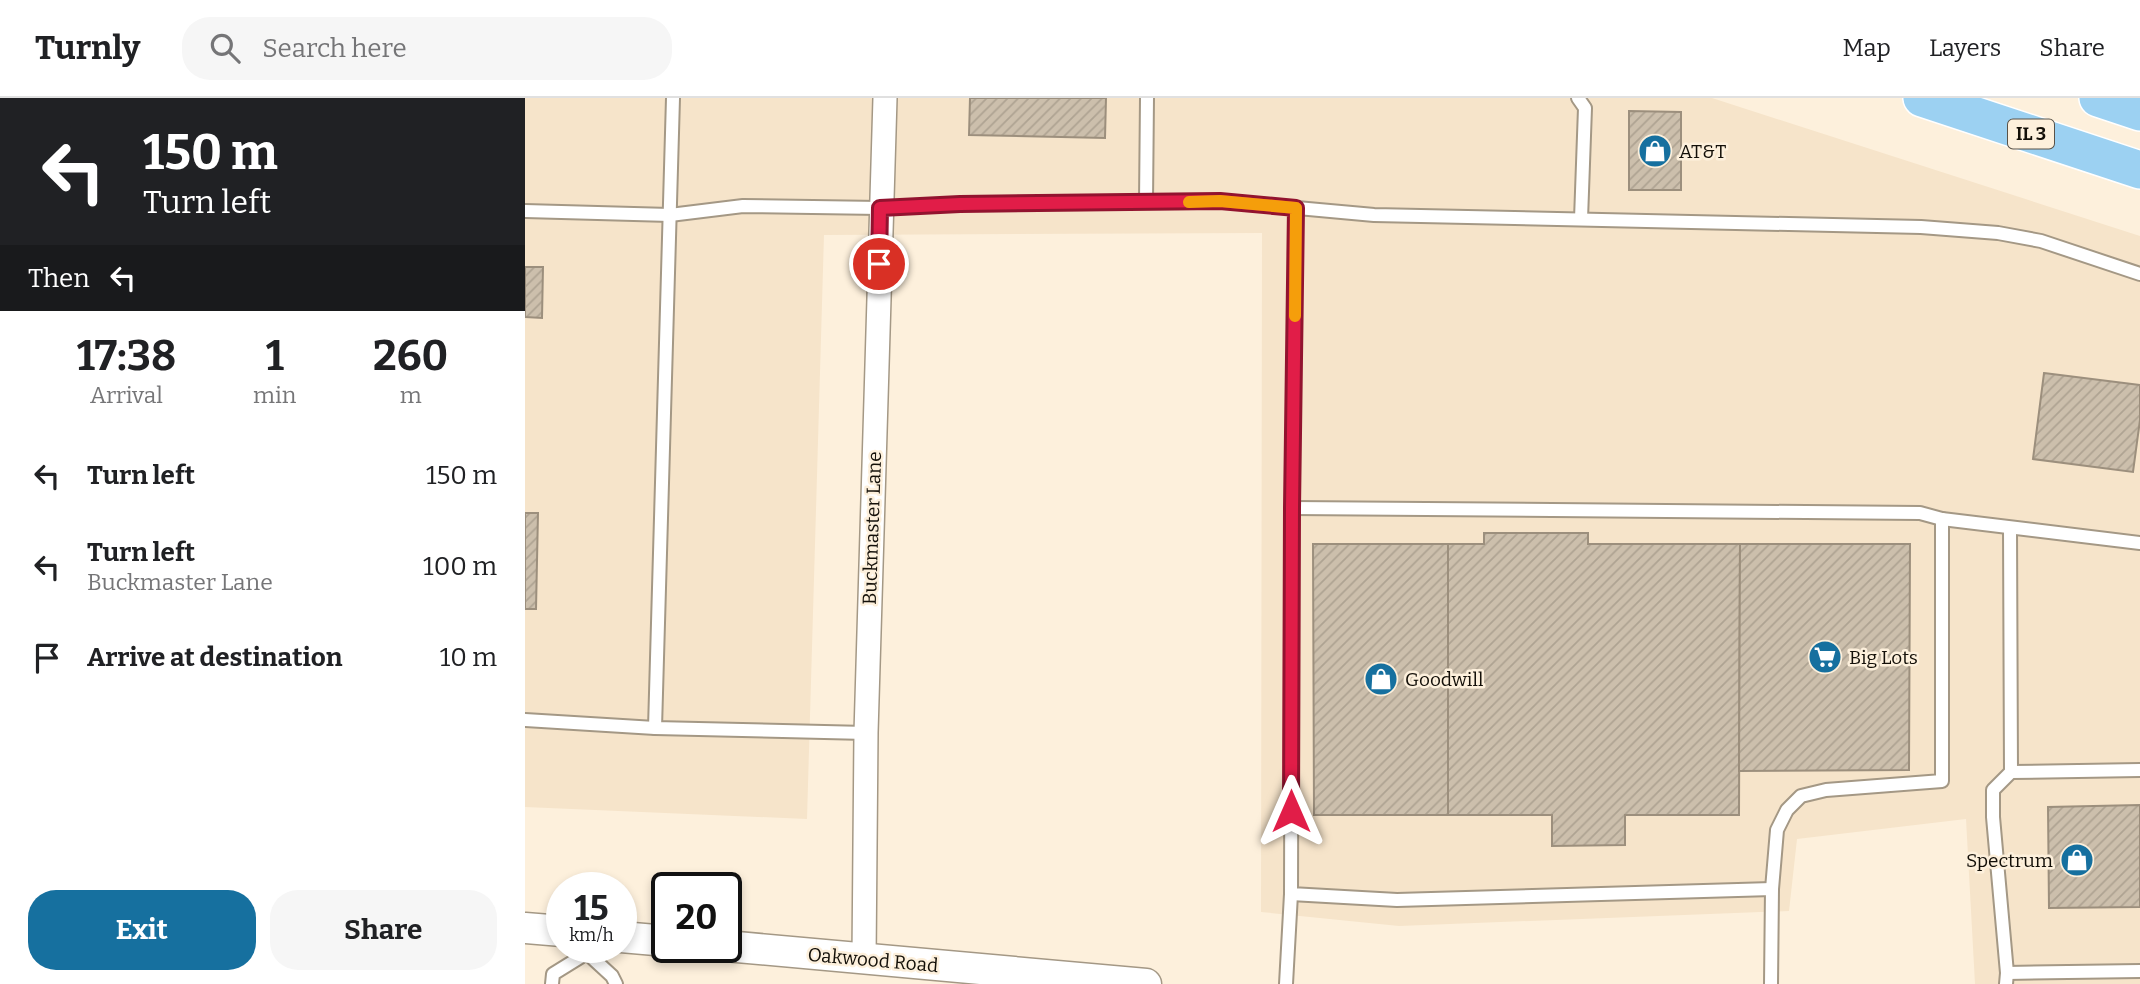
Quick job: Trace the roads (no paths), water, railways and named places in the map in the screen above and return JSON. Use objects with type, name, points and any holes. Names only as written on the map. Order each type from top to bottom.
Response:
[{"type":"main road","name":"IL 3","points":[[1921,98],[2140,170]]},
{"type":"main road","points":[[2098,98],[2140,112]]},
{"type":"street","name":"Buckmaster Lane","points":[[864,959],[866,733],[885,98]]},
{"type":"street","points":[[525,928],[546,930]]},
{"type":"street","name":"Oakwood Road","points":[[742,948],[1092,982],[1146,984]]},
{"type":"lane","points":[[655,728],[673,98]]},
{"type":"lane","points":[[1146,202],[1147,98]]},
{"type":"lane","points":[[1578,98],[1585,108],[1581,219]]},
{"type":"lane","points":[[525,211],[670,215],[743,206],[880,208],[960,204],[1220,201],[1374,215],[1921,227],[1998,233],[2041,241],[2140,274]]},
{"type":"lane","points":[[1286,984],[1291,894],[1296,208]]},
{"type":"lane","points":[[1292,508],[1920,513],[1942,519],[2140,543]]},
{"type":"lane","points":[[1771,984],[1772,889],[1777,830],[1787,810],[1801,796],[1826,790],[1942,781],[1942,519]]},
{"type":"lane","points":[[2010,528],[2011,772]]},
{"type":"lane","points":[[525,720],[655,728],[866,733]]},
{"type":"lane","points":[[2140,770],[2011,772],[1993,790],[2007,978],[2140,971]]},
{"type":"lane","points":[[1291,894],[1397,900],[1772,889]]},
{"type":"lane","points":[[552,984],[553,974],[570,963]]},
{"type":"lane","points":[[600,963],[616,984]]},
{"type":"place","name":"AT&T","points":[[1655,151]]},
{"type":"place","name":"Big Lots","points":[[1825,657]]},
{"type":"place","name":"Goodwill","points":[[1381,679]]},
{"type":"place","name":"Spectrum","points":[[2077,860]]}]
